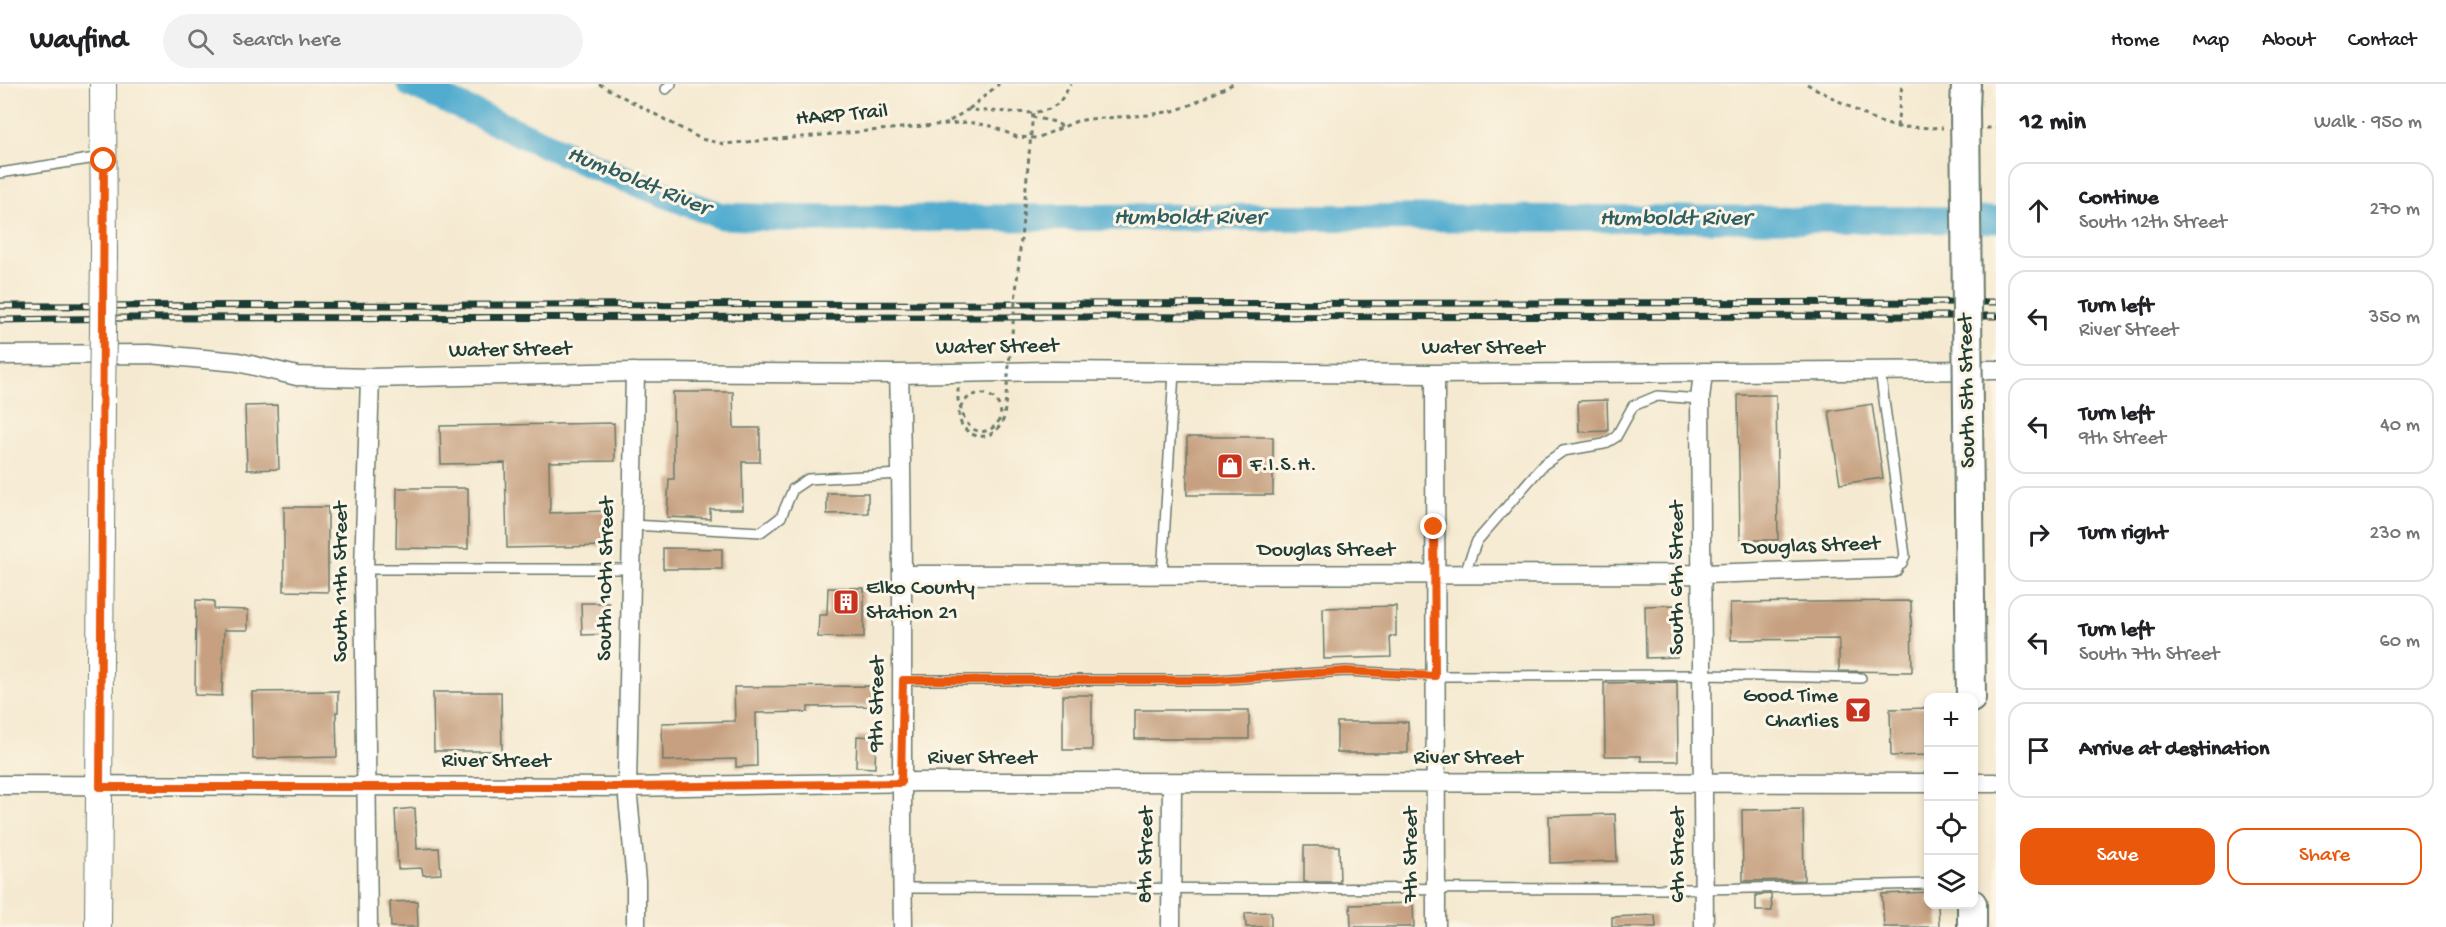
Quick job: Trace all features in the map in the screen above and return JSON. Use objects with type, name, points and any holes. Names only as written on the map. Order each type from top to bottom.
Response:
[{"type":"main road","points":[[98,927],[104,255],[103,84]]},
{"type":"main road","name":"South 5th Street","points":[[1966,112],[1971,693]]},
{"type":"main road","points":[[1972,909],[1972,927]]},
{"type":"street","name":"Water Street","points":[[0,356],[159,354],[238,362],[297,376],[370,378],[634,372],[1435,374],[1996,370]]},
{"type":"street","name":"South 10th Street","points":[[634,372],[627,787],[636,881],[636,927]]},
{"type":"street","name":"South 6th Street","points":[[1703,373],[1700,399],[1703,783]]},
{"type":"street","name":"9th Street","points":[[899,374],[903,927]]},
{"type":"street","name":"7th Street","points":[[1435,374],[1436,927]]},
{"type":"street","name":"South 11th Street","points":[[368,927],[364,569],[370,378]]},
{"type":"street","name":"Douglas Street","points":[[902,575],[1702,574],[1893,568]]},
{"type":"street","name":"River Street","points":[[0,785],[627,787],[901,783],[1924,783]]},
{"type":"street","name":"8th Street","points":[[1171,927],[1172,783]]},
{"type":"street","name":"6th Street","points":[[1703,783],[1704,927]]},
{"type":"street","points":[[1978,783],[1996,783]]},
{"type":"lane","points":[[0,173],[104,156]]},
{"type":"lane","points":[[1880,370],[1905,556],[1902,563],[1893,568]]},
{"type":"lane","points":[[1162,575],[1174,372]]},
{"type":"lane","points":[[1464,574],[1478,541],[1544,465],[1563,451],[1604,444],[1616,437],[1633,406],[1657,396],[1700,399]]},
{"type":"lane","points":[[632,525],[761,532],[781,517],[793,489],[808,478],[901,474]]},
{"type":"lane","points":[[364,569],[631,569]]},
{"type":"lane","points":[[903,680],[1215,680],[1346,671],[1435,676],[1702,675],[1861,678]]},
{"type":"lane","points":[[903,888],[1703,889],[1924,884]]},
{"type":"path","name":"HARP Trail","points":[[598,84],[686,132],[713,143],[739,143],[949,122],[980,123],[1017,137],[1037,138],[1089,119],[1149,116],[1173,111],[1233,84]]},
{"type":"path","points":[[949,122],[999,84]]},
{"type":"path","points":[[1032,115],[1059,103],[1071,84]]},
{"type":"path","points":[[1807,84],[1860,113],[1897,127],[1966,112],[1996,128]]},
{"type":"path","points":[[1897,127],[1902,84]]},
{"type":"path","points":[[967,110],[1032,115],[1056,122],[1063,127]]},
{"type":"path","points":[[957,387],[958,400],[963,415],[965,421],[975,430],[987,432],[992,429],[1000,416],[999,406],[990,396],[983,393],[969,398],[960,409],[961,423],[966,430],[974,435],[988,436],[995,432],[1004,417],[1032,115]]},
{"type":"building","points":[[673,392],[733,392],[734,428],[760,428],[760,462],[742,462],[743,509],[710,509],[710,519],[667,517],[669,479],[674,479]]},
{"type":"building","points":[[1738,395],[1776,395],[1778,540],[1740,540]]},
{"type":"building","points":[[1607,400],[1608,431],[1579,432],[1578,401]]},
{"type":"building","points":[[1872,404],[1883,478],[1840,484],[1829,411]]},
{"type":"building","points":[[277,405],[279,469],[247,470],[245,406]]},
{"type":"building","points":[[614,423],[615,461],[549,462],[550,513],[607,511],[608,546],[507,548],[505,463],[441,464],[440,426]]},
{"type":"building","name":"F.I.S.H.","points":[[1187,437],[1273,437],[1273,495],[1187,495]]},
{"type":"building","points":[[397,488],[468,488],[468,549],[396,548]]},
{"type":"building","points":[[827,493],[868,493],[868,513],[827,514]]},
{"type":"building","points":[[284,507],[328,507],[328,592],[284,591]]},
{"type":"building","points":[[663,548],[722,549],[722,569],[663,569]]},
{"type":"building","name":"Elko County Station 21","points":[[828,588],[864,588],[864,638],[818,637],[819,615],[827,615]]},
{"type":"building","points":[[196,600],[214,601],[214,609],[248,610],[248,630],[224,630],[222,696],[195,695]]},
{"type":"building","points":[[1911,601],[1912,672],[1839,671],[1839,639],[1731,640],[1730,603]]},
{"type":"building","points":[[581,603],[609,603],[610,634],[582,635]]},
{"type":"building","points":[[1676,605],[1677,657],[1646,658],[1645,606]]},
{"type":"building","points":[[1396,606],[1396,636],[1390,636],[1391,657],[1324,659],[1323,608]]},
{"type":"building","points":[[1677,682],[1678,761],[1641,761],[1641,756],[1605,756],[1604,683]]},
{"type":"building","points":[[877,686],[877,706],[808,707],[808,712],[756,713],[757,766],[736,767],[736,759],[663,761],[662,723],[735,721],[734,687]]},
{"type":"building","points":[[338,691],[337,757],[253,759],[252,692]]},
{"type":"building","points":[[433,692],[501,692],[502,751],[434,751]]},
{"type":"building","points":[[1063,695],[1092,695],[1092,750],[1063,750]]},
{"type":"building","points":[[1924,708],[1924,755],[1891,756],[1890,709]]},
{"type":"building","points":[[1135,710],[1249,710],[1249,739],[1135,739]]},
{"type":"building","points":[[1337,722],[1408,722],[1408,753],[1337,753]]},
{"type":"building","points":[[857,736],[876,737],[875,768],[856,767]]},
{"type":"building","points":[[415,808],[417,849],[439,848],[441,874],[423,875],[422,868],[398,869],[395,810]]},
{"type":"building","points":[[1803,809],[1804,880],[1743,881],[1742,810]]},
{"type":"building","points":[[1615,814],[1617,861],[1550,863],[1549,816]]},
{"type":"building","points":[[1304,846],[1339,846],[1340,882],[1304,882]]},
{"type":"building","points":[[1924,892],[1924,909],[1938,909],[1939,927],[1884,927],[1882,894]]},
{"type":"building","points":[[1771,894],[1772,911],[1756,911],[1756,895]]},
{"type":"building","points":[[417,901],[418,927],[391,927],[390,902]]},
{"type":"building","points":[[1413,903],[1414,927],[1351,927],[1350,905]]},
{"type":"building","points":[[1271,912],[1271,927],[1246,927],[1245,913]]},
{"type":"building","points":[[1655,915],[1656,927],[1612,927],[1612,917]]},
{"type":"waterway","name":"Humboldt River","points":[[410,84],[595,167],[721,216],[815,219],[1178,217],[1996,220]]},
{"type":"railway","points":[[0,306],[1996,302]]},
{"type":"railway","points":[[0,320],[1996,316]]},
{"type":"place","name":"F.I.S.H.","points":[[1230,466]]},
{"type":"place","name":"Elko County Station 21","points":[[846,602]]},
{"type":"place","name":"Good Time Charlies","points":[[1858,710]]},
{"type":"route","points":[[104,161],[100,787],[627,787],[901,783],[903,680],[1215,680],[1346,671],[1435,676],[1434,527]]}]
